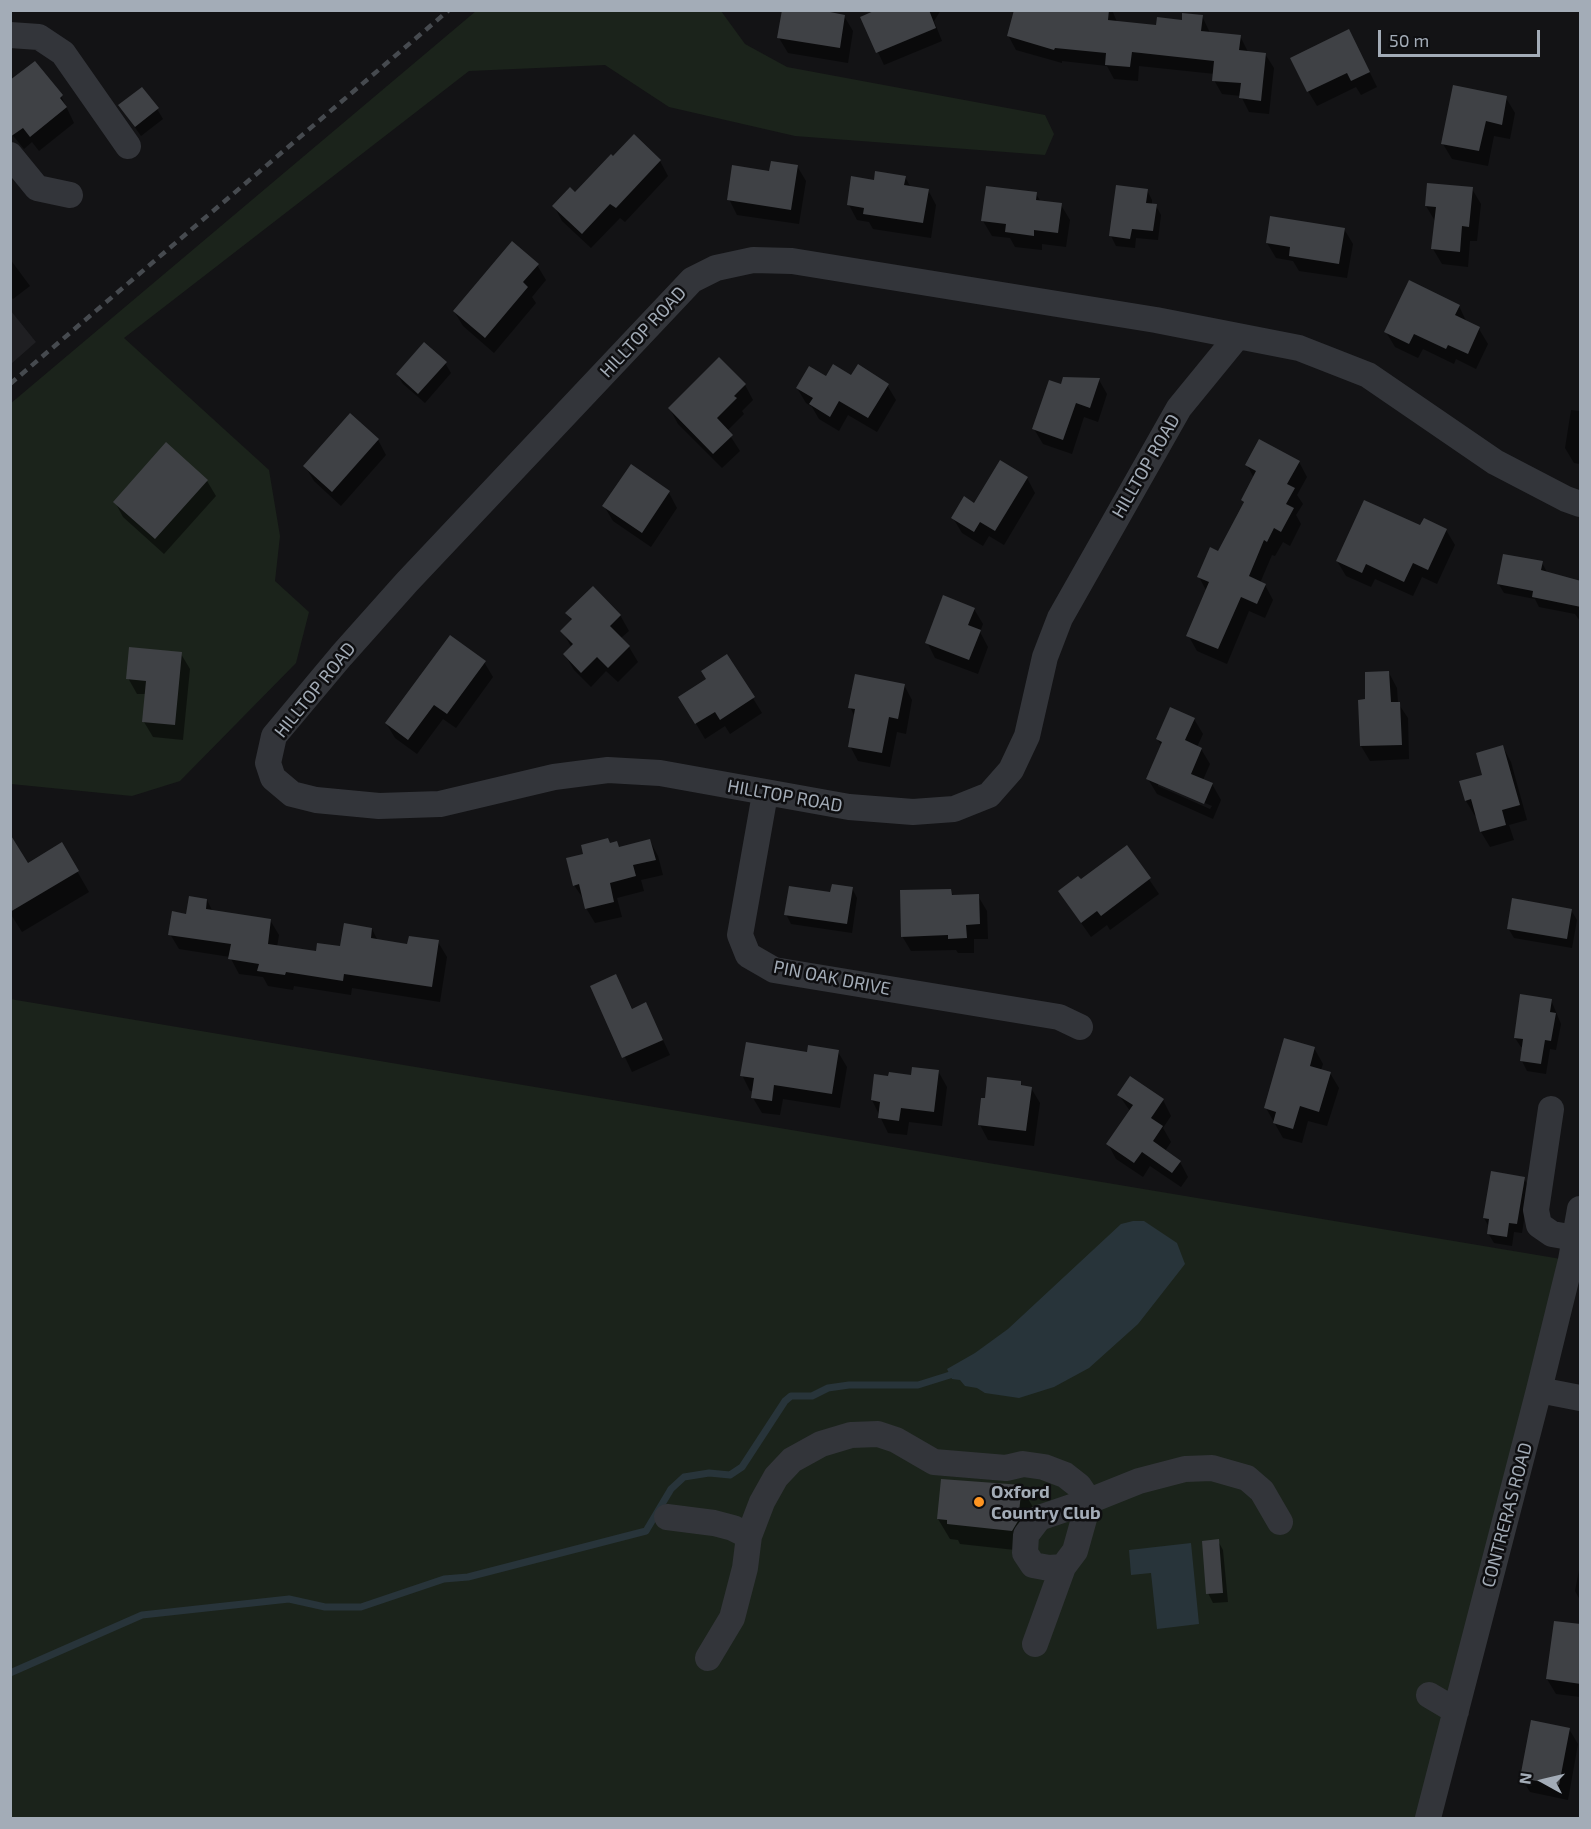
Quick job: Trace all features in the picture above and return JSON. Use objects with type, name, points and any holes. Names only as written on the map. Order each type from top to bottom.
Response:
[{"type":"street","points":[[10,35],[39,37],[63,53],[128,146]]},
{"type":"street","points":[[10,155],[37,188],[70,195]]},
{"type":"street","name":"HILLTOP ROAD","points":[[1237,337],[1179,408],[1060,618],[1045,657],[1027,736],[1011,770],[989,795],[954,809],[913,812],[849,807],[765,794],[660,773],[608,770],[554,777],[440,804],[380,806],[316,800],[292,794],[273,778],[267,763],[274,736],[400,590],[692,280],[716,268],[753,260],[792,261],[1156,320],[1299,348],[1368,375],[1495,462],[1566,499],[1581,504]]},
{"type":"street","name":"PIN OAK DRIVE","points":[[765,794],[740,935],[748,955],[774,970],[1059,1017],[1080,1027]]},
{"type":"street","points":[[1551,1109],[1536,1209],[1539,1225],[1552,1234],[1575,1238]]},
{"type":"street","name":"CONTRERAS ROAD","points":[[1428,1818],[1539,1390],[1581,1209]]},
{"type":"street","points":[[1539,1390],[1581,1398]]},
{"type":"street","points":[[708,1658],[732,1618],[745,1568],[749,1536],[762,1502],[776,1477],[792,1460],[821,1444],[851,1435],[878,1434],[896,1440],[934,1462],[1005,1468],[1023,1464],[1044,1467],[1065,1475],[1079,1486],[1089,1501],[1075,1551],[1063,1567],[1035,1644]]},
{"type":"street","points":[[1063,1567],[1049,1568],[1033,1564],[1025,1553],[1026,1535],[1039,1518],[1139,1481],[1185,1469],[1212,1468],[1247,1478],[1262,1491],[1280,1522]]},
{"type":"street","points":[[667,1516],[714,1523],[733,1528],[749,1536]]},
{"type":"street","points":[[1429,1695],[1456,1712]]},
{"type":"shaded area","points":[[476,11],[721,11],[745,44],[787,67],[1045,115],[1054,134],[1045,155],[795,136],[669,107],[605,65],[469,71],[124,338],[269,470],[280,536],[275,581],[309,612],[296,663],[180,781],[132,796],[11,784],[10,404]]},
{"type":"shaded area","points":[[11,311],[36,342],[10,364]]},
{"type":"shaded area","points":[[10,999],[1561,1259],[1416,1818],[11,1818]]},
{"type":"shaded area","points":[[1144,1221],[1177,1243],[1185,1264],[1138,1324],[1089,1368],[1054,1387],[1019,1398],[985,1393],[977,1388],[965,1386],[960,1380],[952,1379],[947,1369],[975,1353],[1008,1329],[1121,1224]]},
{"type":"shaded area","points":[[1191,1543],[1199,1624],[1157,1629],[1151,1573],[1131,1575],[1129,1550]]},
{"type":"building","points":[[782,10],[820,10],[845,15],[840,48],[777,38]]},
{"type":"building","points":[[876,10],[929,10],[936,28],[876,53],[860,17]]},
{"type":"building","points":[[1014,10],[1109,10],[1108,20],[1156,25],[1157,17],[1182,20],[1182,13],[1203,15],[1201,31],[1241,35],[1239,50],[1266,53],[1261,101],[1239,98],[1241,83],[1212,81],[1214,61],[1132,52],[1130,67],[1105,65],[1106,53],[1055,48],[1054,50],[1007,36]]},
{"type":"building","points":[[1349,29],[1370,72],[1351,81],[1347,73],[1307,92],[1290,58]]},
{"type":"building","points":[[35,61],[63,95],[60,98],[67,107],[30,137],[23,128],[10,137],[10,80]]},
{"type":"building","points":[[1453,85],[1507,96],[1502,125],[1486,121],[1479,151],[1441,144]]},
{"type":"building","points":[[142,87],[159,108],[135,127],[118,105]]},
{"type":"building","points":[[634,134],[661,160],[616,208],[610,204],[582,234],[552,206],[570,187],[575,192],[611,154],[613,156]]},
{"type":"building","points":[[771,161],[798,165],[791,210],[727,200],[732,165],[769,171]]},
{"type":"building","points":[[875,171],[906,176],[904,185],[929,189],[923,223],[863,214],[864,208],[847,205],[851,176],[874,180]]},
{"type":"building","points":[[1427,183],[1473,187],[1469,227],[1462,226],[1460,252],[1431,249],[1436,207],[1425,206]]},
{"type":"building","points":[[1116,185],[1148,189],[1146,203],[1157,204],[1153,231],[1132,229],[1130,239],[1109,236]]},
{"type":"building","points":[[986,186],[1037,192],[1036,200],[1062,203],[1058,233],[1034,230],[1034,236],[1005,232],[1006,224],[981,221]]},
{"type":"building","points":[[1270,216],[1345,228],[1339,264],[1289,256],[1290,247],[1266,243]]},
{"type":"building","points":[[512,241],[539,264],[523,282],[528,287],[485,338],[453,311]]},
{"type":"building","points":[[1409,280],[1460,305],[1455,315],[1480,327],[1468,354],[1448,345],[1446,349],[1414,334],[1409,344],[1384,332]]},
{"type":"building","points":[[424,342],[447,362],[418,394],[396,374]]},
{"type":"building","points":[[719,357],[746,384],[734,396],[737,398],[717,418],[733,435],[713,454],[668,408]]},
{"type":"building","points":[[833,364],[851,375],[858,364],[889,384],[868,418],[839,401],[830,417],[809,404],[813,398],[796,388],[809,366],[826,376]]},
{"type":"building","points":[[1063,377],[1100,378],[1090,408],[1076,403],[1063,440],[1032,429],[1049,380],[1061,384]]},
{"type":"building","points":[[350,413],[379,439],[332,492],[303,466]]},
{"type":"building","points":[[1259,439],[1300,461],[1287,484],[1295,488],[1286,504],[1294,508],[1281,532],[1274,528],[1267,542],[1264,540],[1249,576],[1266,584],[1257,604],[1241,597],[1218,649],[1186,636],[1209,582],[1197,577],[1210,547],[1218,551],[1244,502],[1241,500],[1256,471],[1245,465]]},
{"type":"building","points":[[166,442],[208,480],[155,539],[113,502]]},
{"type":"building","points":[[1000,460],[1028,477],[995,531],[980,522],[974,532],[951,518],[964,496],[974,503]]},
{"type":"building","points":[[631,464],[670,491],[642,533],[602,506]]},
{"type":"building","points":[[1364,500],[1420,525],[1424,518],[1447,529],[1428,570],[1413,563],[1404,582],[1366,564],[1362,573],[1336,561]]},
{"type":"building","points":[[1503,554],[1543,561],[1541,570],[1581,581],[1581,607],[1532,597],[1533,591],[1497,584]]},
{"type":"building","points":[[593,586],[621,615],[610,626],[630,646],[608,668],[597,657],[581,673],[563,654],[573,644],[560,631],[572,619],[565,613]]},
{"type":"building","points":[[943,595],[975,608],[968,625],[981,630],[969,660],[925,643]]},
{"type":"building","points":[[450,635],[486,661],[447,714],[434,705],[408,740],[385,723]]},
{"type":"building","points":[[129,647],[182,652],[175,725],[142,722],[146,681],[126,679]]},
{"type":"building","points":[[727,654],[755,697],[720,720],[715,712],[695,724],[678,697],[706,679],[701,671]]},
{"type":"building","points":[[1389,671],[1391,702],[1400,702],[1402,745],[1360,746],[1358,700],[1365,699],[1365,672]]},
{"type":"building","points":[[855,674],[905,684],[898,719],[889,717],[882,753],[848,747],[855,709],[848,708]]},
{"type":"building","points":[[1170,707],[1195,718],[1185,740],[1202,748],[1191,774],[1213,783],[1204,804],[1146,779],[1162,742],[1156,739]]},
{"type":"building","points":[[1503,745],[1520,805],[1502,810],[1506,825],[1480,832],[1471,799],[1465,801],[1459,781],[1482,775],[1476,753]]},
{"type":"building","points":[[10,834],[28,863],[62,842],[79,871],[10,912]]},
{"type":"building","points":[[608,838],[610,843],[617,841],[619,847],[650,839],[656,860],[633,865],[636,876],[610,883],[614,902],[585,909],[579,884],[573,886],[566,858],[583,854],[581,845]]},
{"type":"building","points":[[1127,845],[1151,878],[1101,916],[1097,911],[1081,923],[1058,891],[1078,876],[1081,879]]},
{"type":"building","points":[[832,884],[853,887],[847,924],[784,915],[789,886],[830,892]]},
{"type":"building","points":[[951,889],[952,895],[979,894],[980,924],[966,925],[967,938],[948,939],[948,935],[901,937],[900,890]]},
{"type":"building","points":[[189,896],[207,899],[206,909],[271,919],[268,944],[316,951],[317,943],[340,946],[344,923],[372,928],[371,938],[407,944],[409,936],[439,940],[432,987],[344,974],[343,981],[286,972],[285,975],[257,971],[259,964],[228,959],[231,944],[168,935],[172,911],[186,914]]},
{"type":"building","points":[[1512,898],[1572,909],[1567,939],[1507,929]]},
{"type":"building","points":[[616,974],[632,1009],[646,1002],[663,1040],[622,1058],[590,986]]},
{"type":"building","points":[[1520,994],[1552,999],[1550,1012],[1556,1013],[1551,1041],[1545,1040],[1541,1064],[1520,1061],[1523,1039],[1514,1038]]},
{"type":"building","points":[[1284,1038],[1315,1047],[1310,1066],[1331,1072],[1319,1112],[1300,1106],[1293,1129],[1273,1123],[1276,1112],[1264,1108]]},
{"type":"building","points":[[746,1042],[807,1052],[808,1045],[839,1050],[832,1094],[774,1085],[772,1101],[751,1098],[754,1078],[740,1076]]},
{"type":"building","points":[[912,1067],[939,1070],[934,1112],[901,1108],[899,1121],[878,1118],[880,1102],[871,1100],[874,1074],[888,1076],[889,1072],[911,1075]]},
{"type":"building","points":[[1130,1076],[1164,1099],[1151,1118],[1163,1126],[1153,1141],[1181,1161],[1172,1173],[1142,1152],[1134,1163],[1106,1144],[1133,1105],[1117,1095]]},
{"type":"building","points":[[987,1077],[1021,1081],[1021,1085],[1032,1087],[1026,1131],[978,1125],[981,1098],[985,1098]]},
{"type":"building","points":[[1491,1171],[1525,1177],[1517,1224],[1509,1223],[1507,1237],[1487,1234],[1489,1219],[1483,1218]]},
{"type":"building","name":"Oxford Country Club","points":[[941,1479],[1022,1485],[1018,1521],[1012,1531],[947,1524],[947,1520],[937,1519]]},
{"type":"building","points":[[1219,1539],[1223,1593],[1206,1594],[1202,1541]]},
{"type":"building","points":[[1554,1621],[1581,1624],[1581,1684],[1546,1679]]},
{"type":"building","points":[[1531,1720],[1570,1728],[1559,1785],[1520,1778]]},
{"type":"waterway","points":[[10,1673],[142,1615],[289,1599],[325,1607],[361,1607],[444,1579],[468,1577],[646,1531],[671,1489],[684,1477],[709,1473],[730,1475],[742,1467],[785,1401],[791,1396],[812,1396],[828,1388],[849,1385],[918,1385],[950,1375]]},
{"type":"railway","points":[[10,384],[449,10]]},
{"type":"place","name":"Oxford Country Club","points":[[979,1502]]}]
